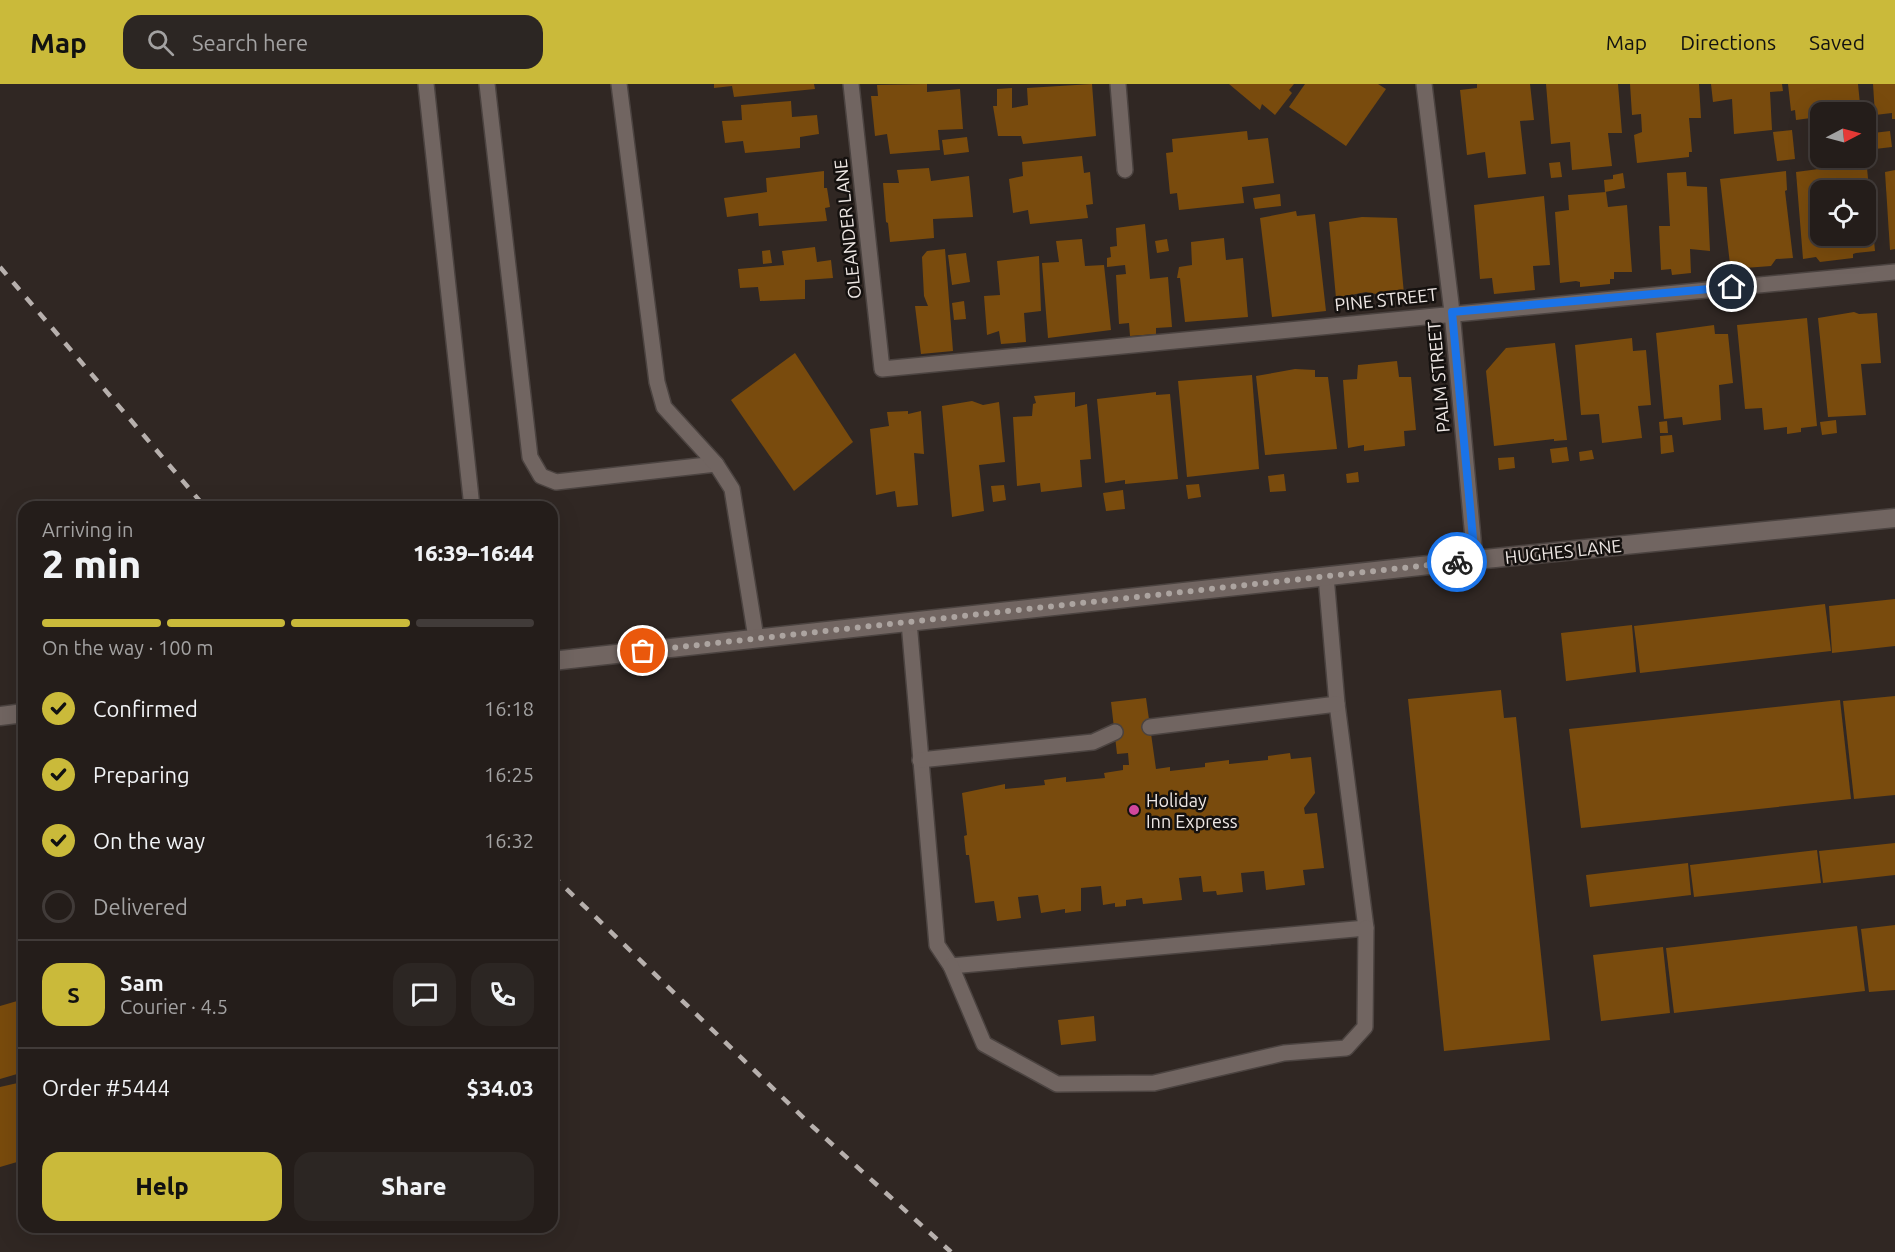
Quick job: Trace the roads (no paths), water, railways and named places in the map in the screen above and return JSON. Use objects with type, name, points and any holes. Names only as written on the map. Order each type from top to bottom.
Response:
[{"type":"street","name":"HUGHES LANE","points":[[558,660],[1475,560],[1895,518]]},
{"type":"street","points":[[0,716],[18,714]]},
{"type":"lane","points":[[426,84],[471,501]]},
{"type":"lane","points":[[488,84],[530,457],[541,476],[556,482],[716,464]]},
{"type":"lane","points":[[619,84],[657,382],[664,407],[716,464],[732,489],[756,638]]},
{"type":"lane","name":"OLEANDER LANE","points":[[851,84],[882,369]]},
{"type":"lane","points":[[1118,84],[1125,170]]},
{"type":"lane","name":"PALM STREET","points":[[1425,84],[1452,312],[1475,560]]},
{"type":"lane","name":"PINE STREET","points":[[882,369],[1452,312],[1895,272]]},
{"type":"lane","points":[[909,622],[937,945],[951,966],[984,1044],[1057,1084],[1154,1083],[1284,1053],[1346,1048],[1365,1027],[1366,928],[1337,704],[1326,576]]},
{"type":"lane","points":[[1150,727],[1337,704]]},
{"type":"lane","points":[[920,760],[1093,742],[1115,732]]},
{"type":"lane","points":[[951,966],[1366,928]]},
{"type":"railway","points":[[0,267],[200,501]]},
{"type":"railway","points":[[558,881],[812,1126],[951,1252]]},
{"type":"place","name":"Holiday Inn Express","points":[[1134,810]]}]
